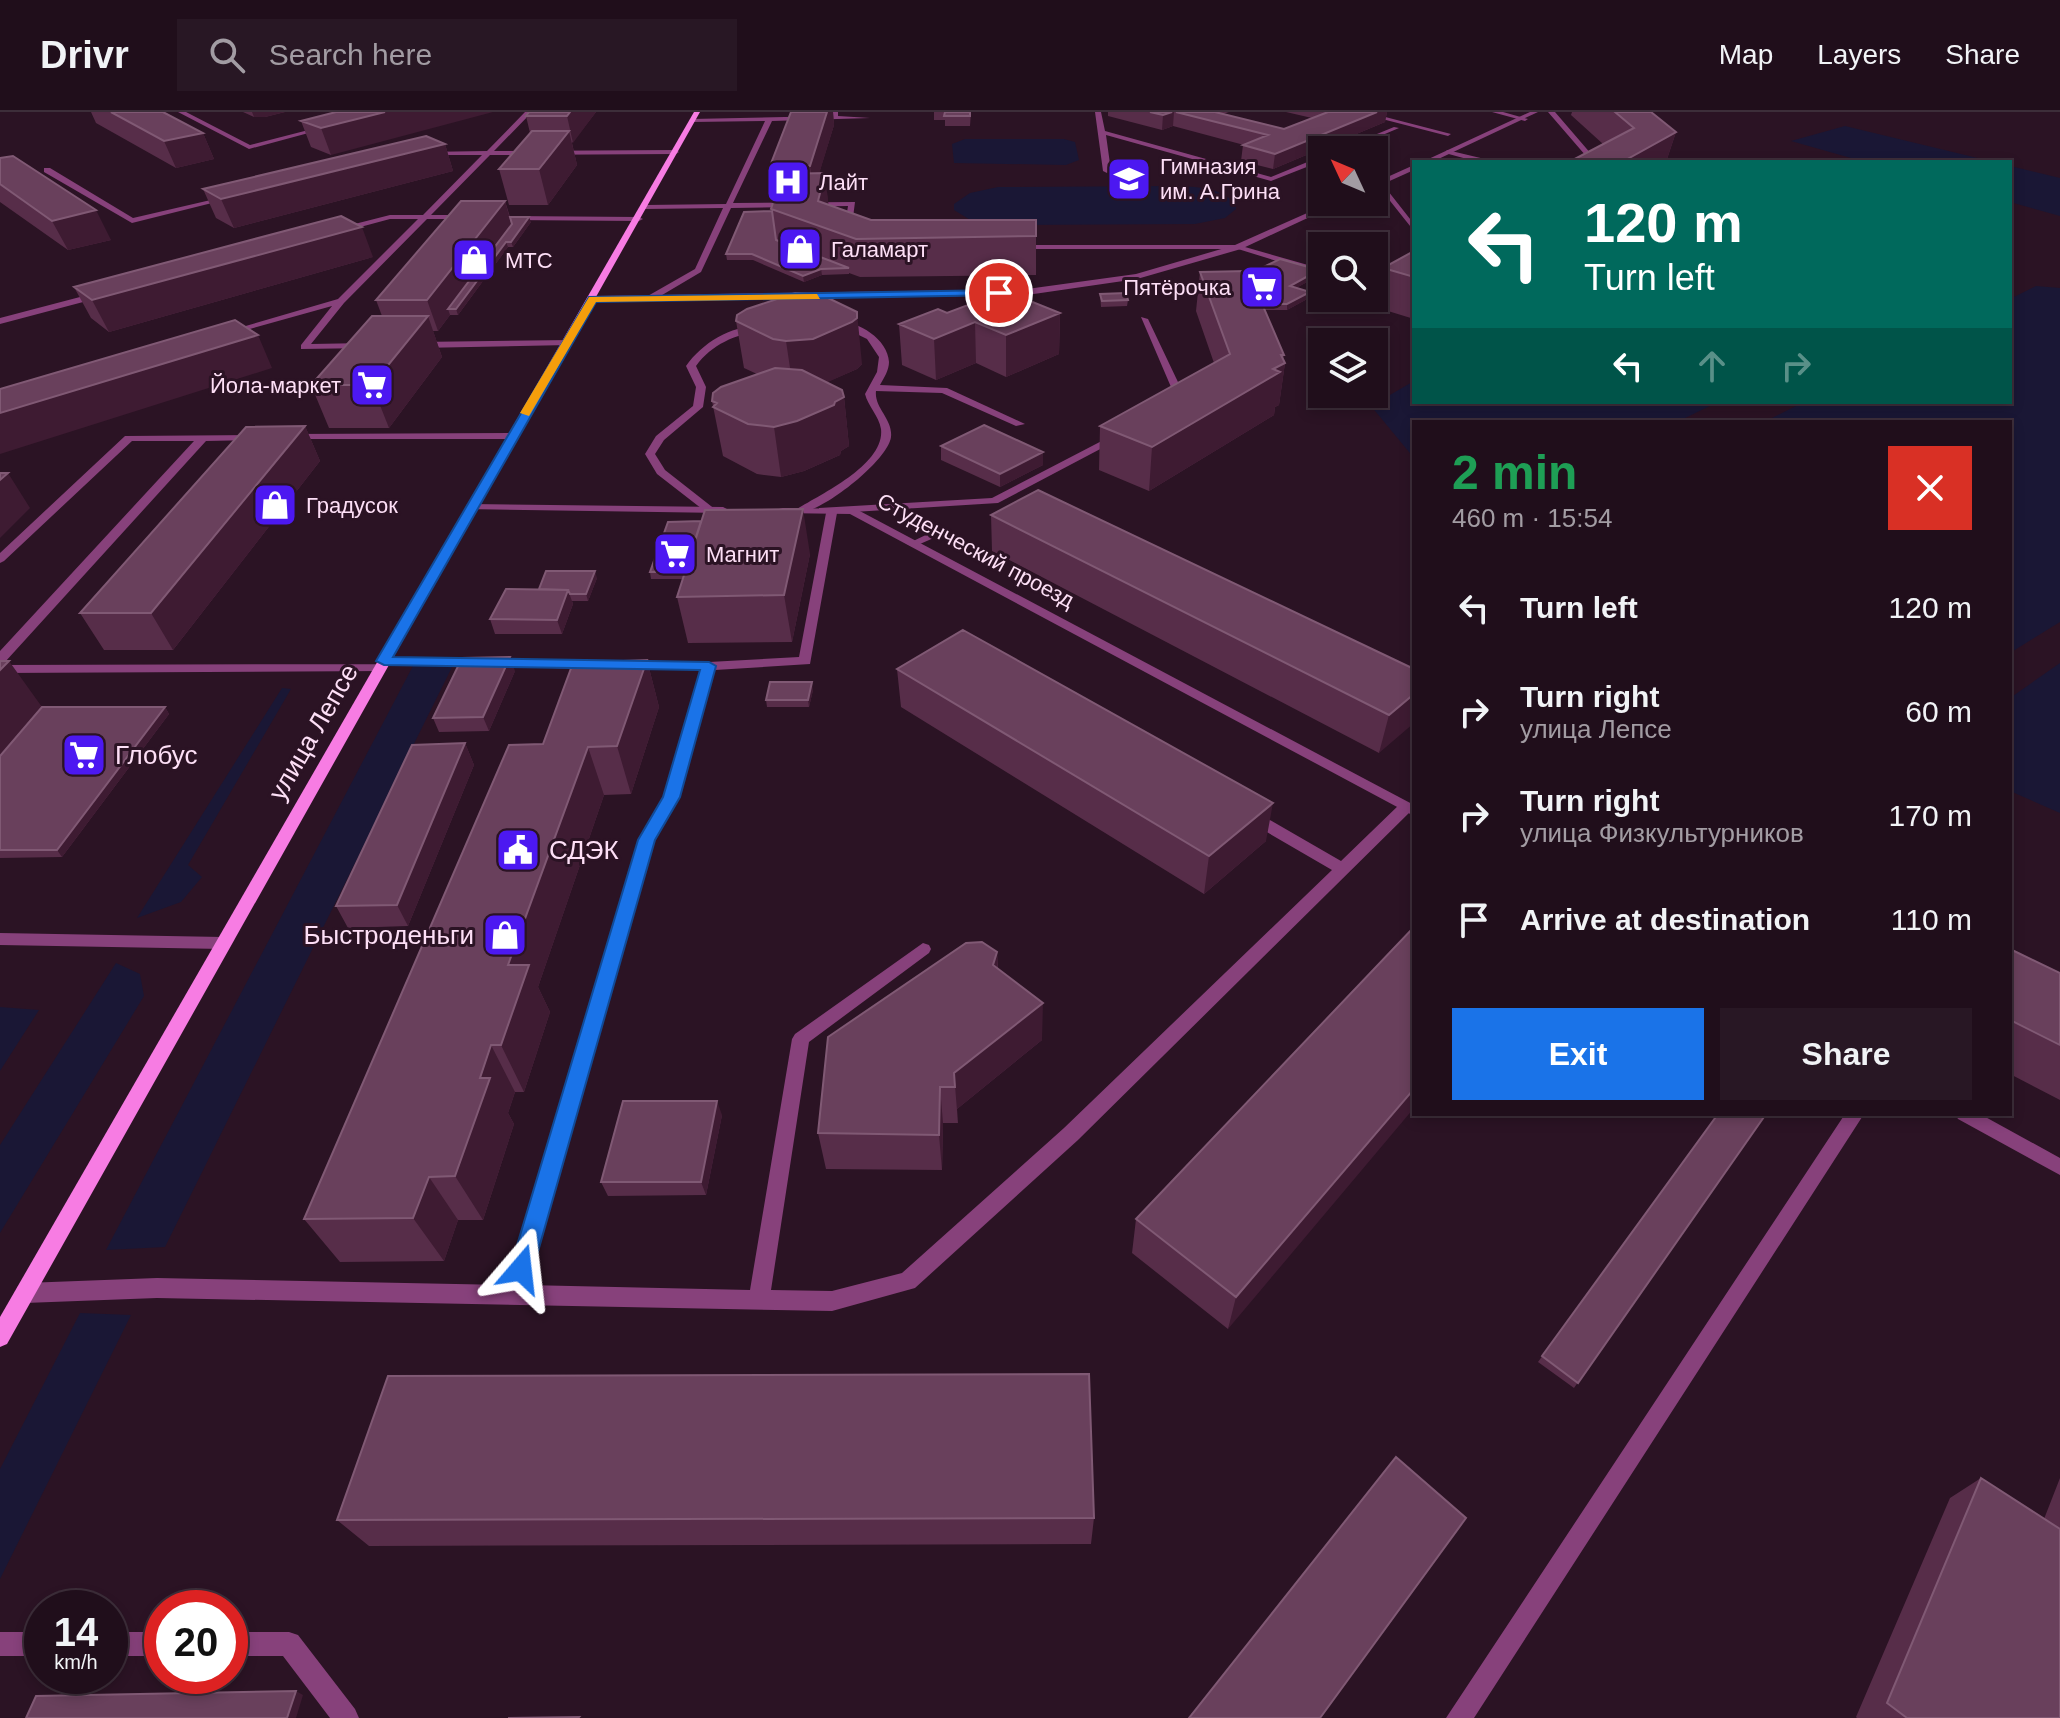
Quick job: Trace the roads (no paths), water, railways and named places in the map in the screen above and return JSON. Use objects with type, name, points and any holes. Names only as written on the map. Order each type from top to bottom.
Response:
[{"type":"main road","name":"улица Лепсе","points":[[0,1337],[695,116]]},
{"type":"street","points":[[181,112],[249,147],[341,124]]},
{"type":"street","points":[[379,346],[304,347],[341,301],[529,112]]},
{"type":"street","points":[[1098,112],[1107,171]]},
{"type":"street","points":[[1358,112],[1448,134]]},
{"type":"street","points":[[1495,112],[1525,119]]},
{"type":"street","points":[[1430,160],[1535,112]]},
{"type":"street","points":[[1551,112],[1590,156],[1586,160]]},
{"type":"street","points":[[695,116],[770,118],[834,115],[867,118]]},
{"type":"street","points":[[649,299],[698,270],[770,118]]},
{"type":"street","points":[[1376,136],[1396,128]]},
{"type":"street","points":[[1102,132],[1271,179],[1308,164]]},
{"type":"street","points":[[420,153],[676,152]]},
{"type":"street","points":[[1447,152],[1478,160]]},
{"type":"street","points":[[1388,179],[1412,168]]},
{"type":"street","points":[[47,170],[132,221],[239,195]]},
{"type":"street","points":[[1388,199],[1412,227]]},
{"type":"street","points":[[645,207],[852,204],[848,231]]},
{"type":"street","points":[[593,299],[1027,292],[1137,276],[1238,247],[1308,216]]},
{"type":"street","points":[[333,233],[390,217],[473,217]]},
{"type":"street","points":[[504,218],[639,219]]},
{"type":"street","points":[[1000,247],[1238,247],[1308,268]]},
{"type":"street","points":[[1388,272],[1412,257]]},
{"type":"street","points":[[0,321],[116,290]]},
{"type":"street","points":[[222,336],[341,301]]},
{"type":"street","points":[[1144,319],[1183,400],[1169,408]]},
{"type":"street","points":[[801,511],[866,470],[881,451],[886,434],[885,424],[871,402],[873,388],[884,365],[881,350],[871,338],[855,328],[825,323]]},
{"type":"street","points":[[710,510],[661,472],[650,454],[660,438],[698,407],[701,387],[691,366],[697,355],[743,330],[772,325]]},
{"type":"street","points":[[409,345],[569,342]]},
{"type":"street","points":[[873,388],[944,390],[1020,424]]},
{"type":"street","points":[[801,511],[994,501],[1129,429]]},
{"type":"street","points":[[281,437],[512,436]]},
{"type":"street","points":[[0,559],[129,438],[265,437]]},
{"type":"street","points":[[0,659],[203,438]]},
{"type":"street","points":[[470,507],[741,510]]},
{"type":"street","name":"Студенческий проезд","points":[[771,511],[852,511],[1410,809]]},
{"type":"street","points":[[0,669],[382,664],[709,666],[805,661],[832,511]]},
{"type":"street","points":[[913,544],[932,535]]},
{"type":"street","points":[[513,1295],[646,840],[672,797],[709,666]]},
{"type":"street","points":[[1233,806],[1343,869]]},
{"type":"street","points":[[25,1293],[157,1288],[832,1301],[908,1281],[1071,1134],[1343,869],[1410,809]]},
{"type":"street","points":[[0,939],[223,943]]},
{"type":"street","points":[[759,1299],[801,1039],[923,949]]},
{"type":"street","points":[[1459,1718],[1854,1116]]},
{"type":"street","points":[[1968,1116],[2060,1167]]},
{"type":"street","points":[[0,1644],[24,1644]]},
{"type":"street","points":[[248,1644],[289,1644],[346,1718]]},
{"type":"place","name":"Гимназия им. А.Грина","points":[[1129,179]]},
{"type":"place","name":"Лайт","points":[[788,182]]},
{"type":"place","name":"Галамарт","points":[[800,249]]},
{"type":"place","name":"МТС","points":[[474,260]]},
{"type":"place","name":"Пятёрочка","points":[[1262,287]]},
{"type":"place","name":"Йола-маркет","points":[[372,385]]},
{"type":"place","name":"Градусок","points":[[275,505]]},
{"type":"place","name":"Магнит","points":[[675,554]]},
{"type":"place","name":"Глобус","points":[[84,755]]},
{"type":"place","name":"СДЭК","points":[[518,850]]},
{"type":"place","name":"Быстроденьги","points":[[505,935]]}]
